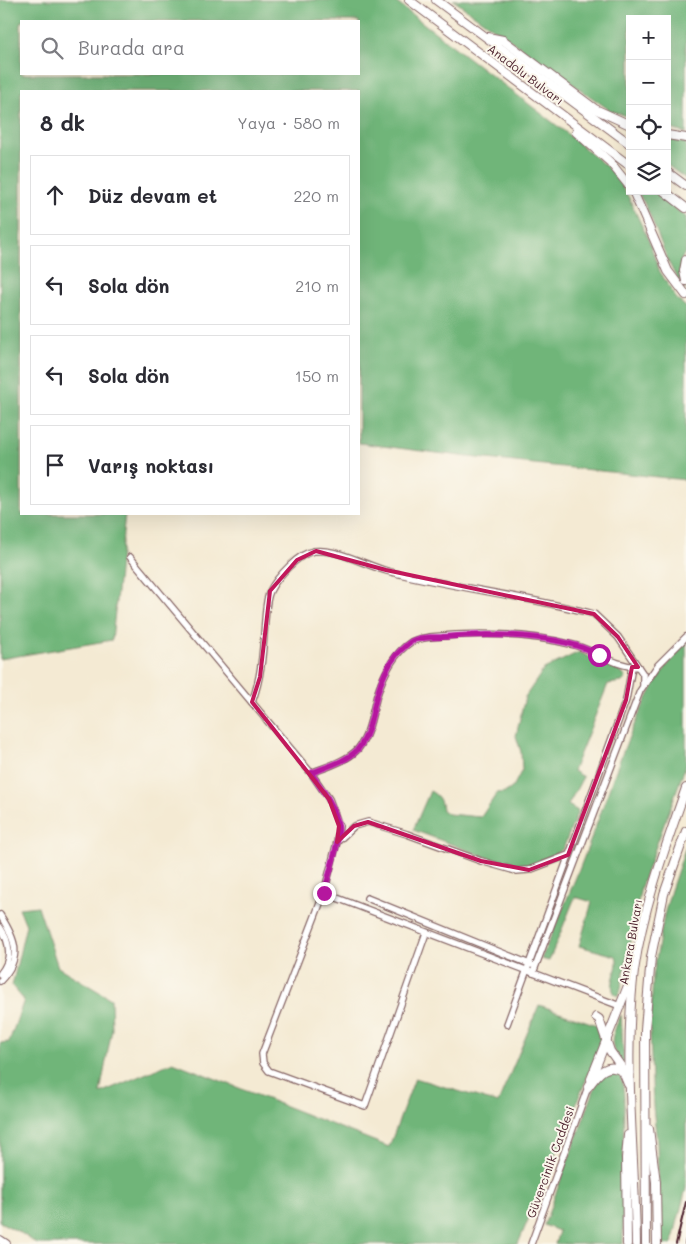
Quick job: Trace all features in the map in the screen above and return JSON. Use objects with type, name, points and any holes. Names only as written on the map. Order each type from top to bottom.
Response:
[{"type":"main road","name":"Anadolu Bulvarı","points":[[409,0],[626,163]]},
{"type":"main road","name":"Anadolu Bulvarı","points":[[436,0],[626,141]]},
{"type":"main road","points":[[484,36],[502,40],[595,109],[626,123]]},
{"type":"main road","points":[[564,116],[575,131],[617,169],[626,181]]},
{"type":"main road","points":[[671,136],[686,138]]},
{"type":"main road","points":[[671,175],[686,186]]},
{"type":"main road","points":[[635,195],[668,271],[686,295]]},
{"type":"main road","points":[[669,195],[686,208]]},
{"type":"main road","points":[[686,260],[684,271],[686,281]]},
{"type":"main road","name":"Ankara Bulvarı","points":[[636,1244],[630,1039],[634,972],[651,888],[686,788]]},
{"type":"main road","name":"Ankara Bulvarı","points":[[646,1244],[645,1029],[650,957],[664,894],[686,831]]},
{"type":"main road","points":[[588,1087],[634,972]]},
{"type":"main road","points":[[596,1017],[599,1019],[610,1051],[624,1071],[631,1106]]},
{"type":"main road","points":[[588,1087],[598,1074],[606,1068],[614,1067],[619,1069],[627,1079]]},
{"type":"main road","name":"Ankara Bulvarı","points":[[645,1095],[656,1182],[657,1244]]},
{"type":"main road","name":"Ankara Bulvarı","points":[[627,1244],[626,1158],[631,1106]]},
{"type":"main road","points":[[0,1240],[6,1244]]},
{"type":"street","points":[[252,702],[260,677],[267,603],[270,591],[292,564],[306,553],[316,551],[331,552],[386,570],[594,614],[618,637],[635,667],[642,674],[643,685]]},
{"type":"street","points":[[130,557],[311,773],[329,799],[339,826],[337,842],[324,893],[262,1054],[263,1063],[269,1070],[365,1106],[426,933]]},
{"type":"street","points":[[311,773],[339,762],[357,750],[372,721],[378,694],[388,669],[398,654],[412,641],[450,636],[514,636],[571,644],[590,650],[618,664],[635,667]]},
{"type":"street","points":[[507,1024],[529,972],[535,966],[643,685],[658,664],[686,637]]},
{"type":"street","points":[[529,972],[528,964],[626,700],[635,667]]},
{"type":"street","points":[[337,842],[354,826],[368,822],[408,834],[481,861],[516,871],[529,870],[568,855]]},
{"type":"street","points":[[324,893],[620,1006]]},
{"type":"street","points":[[367,898],[535,966]]},
{"type":"street","points":[[0,915],[11,934],[15,952],[10,969],[0,981]]},
{"type":"street","points":[[0,927],[7,939],[9,957],[5,969],[0,974]]},
{"type":"street","name":"Güvercinlik Caddesi","points":[[531,1244],[588,1087]]},
{"type":"highlighted area","points":[[316,551],[386,570],[594,614],[618,637],[638,667],[632,667],[626,700],[568,855],[529,870],[481,861],[368,822],[354,826],[337,842],[339,826],[329,799],[252,702],[260,677],[270,591],[297,560]]},
{"type":"green space","points":[[0,0],[393,0],[564,131],[613,172],[629,198],[649,241],[659,270],[676,298],[686,307],[686,480],[468,457],[360,443],[360,90],[20,90],[20,515],[125,515],[112,640],[0,659]]},
{"type":"green space","points":[[453,0],[686,0],[686,133],[671,129],[671,15],[626,15],[626,116],[611,111]]},
{"type":"green space","points":[[671,140],[686,143],[686,179],[671,168]]},
{"type":"green space","points":[[639,195],[658,195],[686,217],[686,251],[682,258],[680,272],[686,291],[665,255]]},
{"type":"green space","points":[[686,642],[686,765],[641,887],[620,993],[617,996],[612,988],[617,966],[616,956],[579,946],[592,902],[575,897],[549,961],[541,959],[591,839],[619,761],[641,711],[669,663]]},
{"type":"green space","points":[[579,652],[621,672],[626,678],[622,682],[608,684],[573,771],[583,777],[568,805],[578,811],[563,849],[536,864],[513,867],[413,830],[430,791],[440,801],[442,810],[448,814],[481,817],[497,793],[506,792],[513,787],[522,770],[521,752],[516,736],[525,697],[544,669]]},
{"type":"green space","points":[[686,846],[686,1188],[672,1244],[660,1244],[657,1143],[653,1107],[650,1031],[653,976],[664,915]]},
{"type":"green space","points":[[38,906],[58,967],[111,999],[112,1029],[100,1093],[173,1062],[389,1147],[415,1078],[498,1103],[539,1005],[597,1025],[602,1042],[518,1244],[37,1244],[0,1222],[0,1043],[9,1042],[24,1000],[12,986],[26,925],[19,908]]},
{"type":"green space","points":[[621,1015],[623,1064],[615,1051],[612,1040]]},
{"type":"green space","points":[[614,1071],[621,1078],[624,1096],[623,1244],[555,1244],[559,1231],[544,1225],[599,1077],[603,1073]]},
{"type":"railway","points":[[676,1244],[686,1202]]},
{"type":"railway","points":[[685,1244],[686,1239]]},
{"type":"route","points":[[324,893],[337,842],[339,826],[329,799],[311,773],[339,762],[357,750],[372,721],[378,694],[388,669],[398,654],[412,641],[450,636],[514,636],[571,644],[599,655]]}]
